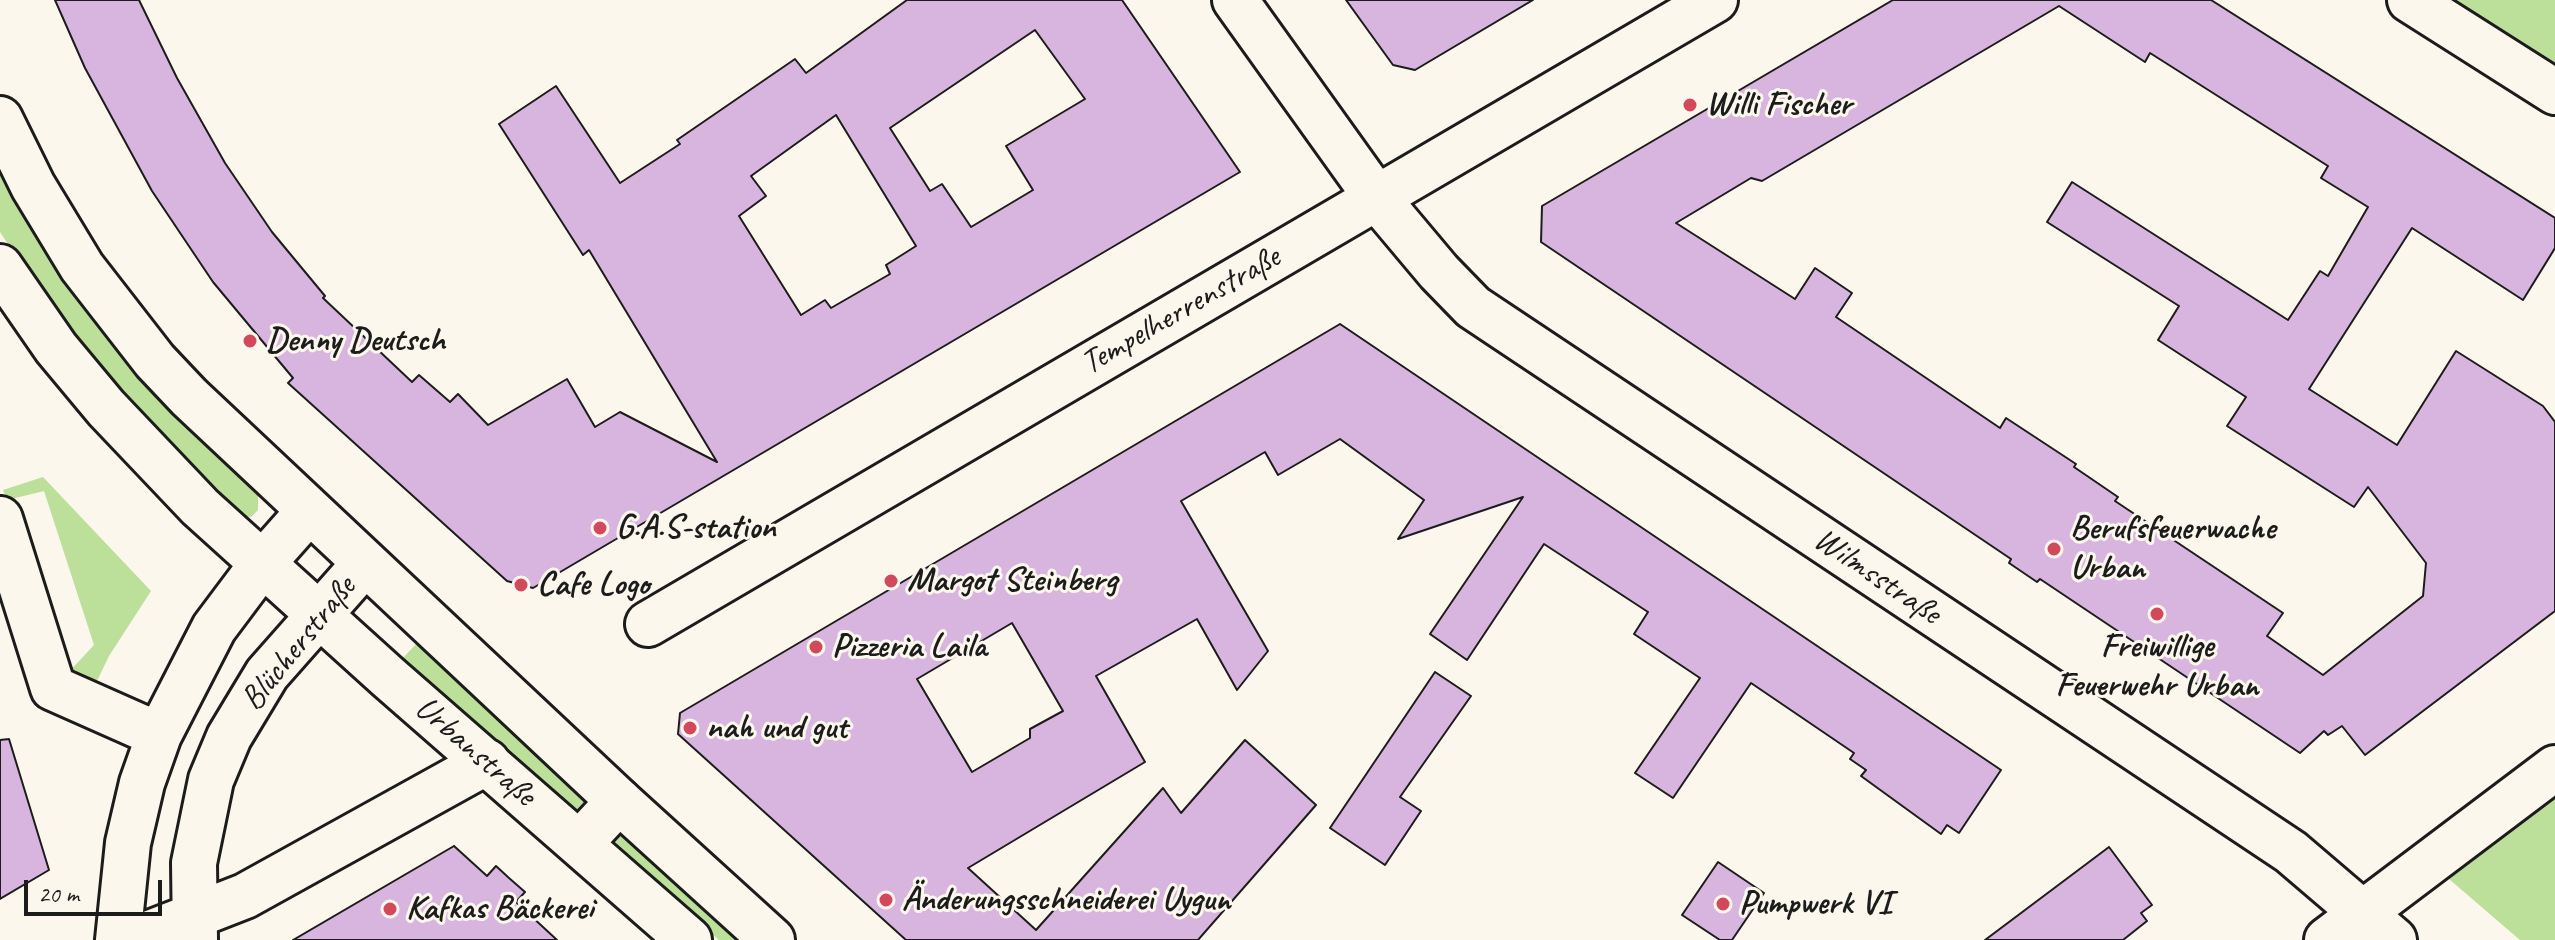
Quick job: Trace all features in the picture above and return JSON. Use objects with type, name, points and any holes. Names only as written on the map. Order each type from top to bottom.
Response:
[{"type":"street","name":"Wilmsstraße","points":[[1235,0],[1376,197],[1473,307],[2291,852],[2379,927]]},
{"type":"street","name":"Tempelherrenstraße","points":[[648,624],[1715,0]]},
{"type":"street","points":[[2410,0],[2555,92]]},
{"type":"street","name":"Blücherstraße","points":[[0,119],[54,223],[82,267],[126,324],[189,397],[365,563],[288,649],[253,695],[229,737],[211,780],[194,863],[194,927]]},
{"type":"street","points":[[0,267],[56,348],[106,408],[200,507],[262,564]]},
{"type":"street","name":"Blücherstraße","points":[[118,940],[128,843],[142,783],[159,735],[214,628],[262,564],[309,511]]},
{"type":"street","points":[[0,519],[53,688],[159,735]]},
{"type":"street","name":"Urbanstraße","points":[[365,563],[772,940]]},
{"type":"street","name":"Urbanstraße","points":[[262,564],[689,940]]},
{"type":"street","points":[[132,940],[194,927],[487,762]]},
{"type":"street","points":[[2327,940],[2379,927],[2555,768]]},
{"type":"street","points":[[580,843],[619,801]]},
{"type":"green space","points":[[2455,0],[2555,0],[2555,64],[2486,20]]},
{"type":"green space","points":[[0,166],[81,299],[109,338],[174,415],[258,495],[258,510],[251,517],[242,516],[169,448],[102,374],[26,272],[0,232]]},
{"type":"green space","points":[[43,477],[151,591],[109,656],[95,685],[67,674],[94,645],[44,491],[7,500],[3,490]]},
{"type":"green space","points":[[417,643],[585,797],[587,805],[576,810],[573,808],[401,660]]},
{"type":"green space","points":[[2555,788],[2555,940],[2520,940],[2442,873]]},
{"type":"green space","points":[[622,834],[741,940],[719,940],[615,847],[615,837]]},
{"type":"building","points":[[55,0],[139,0],[177,78],[225,163],[272,232],[325,296],[323,298],[412,382],[419,375],[450,402],[458,394],[488,425],[567,379],[595,427],[620,412],[717,462],[589,250],[583,255],[499,124],[556,86],[620,183],[680,144],[677,140],[795,59],[806,73],[907,0],[1122,0],[1240,172],[533,588],[507,581],[288,383],[293,378],[213,282],[152,191],[85,68]],"holes":[[[1035,30],[1085,99],[1006,146],[1033,190],[971,227],[942,184],[930,191],[890,128]],[[836,115],[916,246],[886,265],[890,274],[831,308],[825,300],[801,315],[739,216],[766,196],[751,176]]]},
{"type":"building","points":[[1346,0],[1533,0],[1415,70],[1393,65]]},
{"type":"building","points":[[1893,0],[2211,0],[2555,218],[2555,248],[2523,300],[2412,228],[2309,389],[2397,445],[2456,351],[2543,406],[2555,422],[2555,611],[2365,755],[2342,726],[2328,735],[2324,731],[2300,753],[2040,579],[2037,582],[2009,563],[2011,559],[1541,242],[1542,206]],"holes":[[[2059,6],[2145,62],[2150,53],[2328,166],[2321,178],[2368,207],[2328,276],[2320,271],[2288,320],[2072,182],[2047,222],[2179,306],[2158,340],[2246,397],[2227,426],[2354,507],[2368,487],[2426,563],[2423,596],[2323,675],[2267,636],[2283,613],[2115,501],[2118,497],[2074,467],[2076,464],[2006,418],[2000,428],[1836,317],[1852,293],[1815,268],[1795,299],[1676,223],[1751,178],[1762,181]]]},
{"type":"building","points":[[1340,324],[2001,770],[1959,833],[1947,825],[1941,834],[1861,776],[1866,770],[1850,759],[1854,753],[1751,683],[1673,798],[1635,773],[1700,678],[1634,634],[1648,612],[1544,544],[1467,660],[1430,634],[1523,497],[1398,539],[1424,500],[1340,439],[1278,475],[1265,452],[1181,501],[1268,651],[1237,690],[1197,619],[1096,676],[1145,762],[968,868],[1036,930],[1163,788],[1181,813],[1245,740],[1316,805],[1198,940],[906,940],[678,734],[680,713]],"holes":[[[1012,623],[1063,711],[1030,729],[1030,738],[972,772],[917,679]]]},
{"type":"building","points":[[1435,672],[1471,696],[1400,797],[1421,811],[1385,865],[1330,828]]},
{"type":"building","points":[[9,739],[49,870],[0,899],[0,740]]},
{"type":"building","points":[[454,846],[487,876],[496,866],[525,892],[516,902],[557,940],[293,940]]},
{"type":"building","points":[[2109,847],[2152,905],[2141,913],[2147,921],[2123,940],[1985,940]]},
{"type":"building","name":"Pumpwerk VI","points":[[1718,862],[1764,893],[1732,940],[1720,940],[1682,915]]},
{"type":"place","name":"Willi Fischer","points":[[1690,105]]},
{"type":"place","name":"Denny Deutsch","points":[[250,341]]},
{"type":"place","name":"G.A.S-station","points":[[600,528]]},
{"type":"place","name":"Berufsfeuerwache Urban","points":[[2054,549]]},
{"type":"place","name":"Margot Steinberg","points":[[891,581]]},
{"type":"place","name":"Cafe Logo","points":[[521,585]]},
{"type":"place","name":"Freiwillige Feuerwehr Urban","points":[[2157,614]]},
{"type":"place","name":"Pizzeria Laila","points":[[816,647]]},
{"type":"place","name":"nah und gut","points":[[690,728]]},
{"type":"place","name":"Änderungsschneiderei Uygun","points":[[886,900]]},
{"type":"place","name":"Pumpwerk VI","points":[[1723,904]]},
{"type":"place","name":"Kafkas Bäckerei","points":[[390,909]]}]
